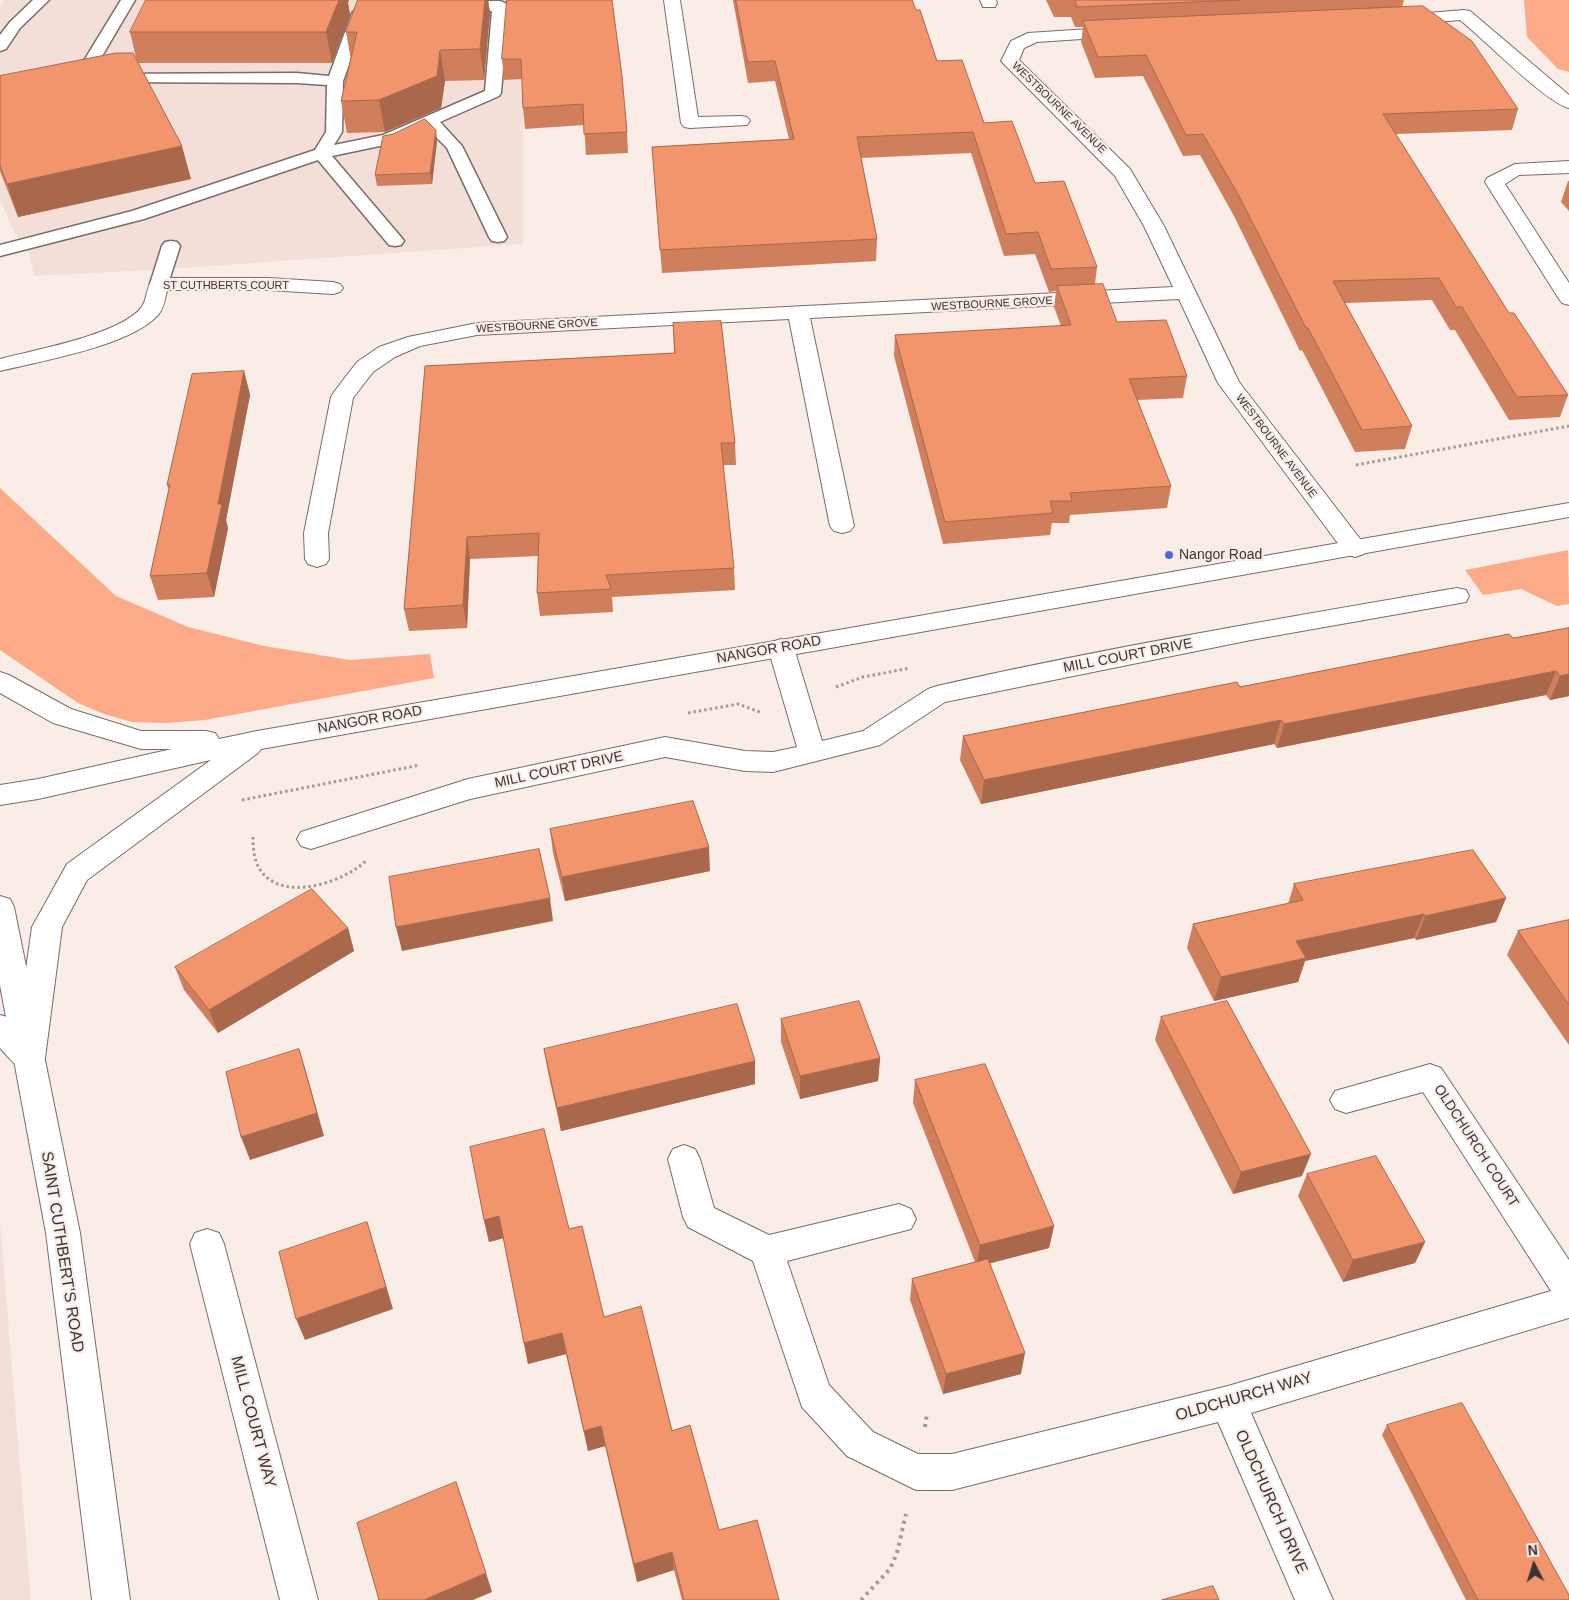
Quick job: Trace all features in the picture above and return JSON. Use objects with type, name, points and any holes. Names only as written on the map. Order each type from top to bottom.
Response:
[{"type":"street","points":[[672,0],[690,123],[741,121]]},
{"type":"street","points":[[1386,21],[1469,10],[1487,33],[1545,86],[1569,103]]},
{"type":"street","name":"WESTBOURNE AVENUE","points":[[1136,31],[1034,38],[1017,45],[1010,60],[1123,172],[1154,226],[1228,383],[1355,549]]},
{"type":"street","points":[[1569,167],[1515,170],[1494,182],[1569,299]]},
{"type":"street","name":"ST CUTHBERTS COURT","points":[[0,365],[128,329],[151,310],[158,284],[268,284],[333,288]]},
{"type":"street","name":"WESTBOURNE GROVE","points":[[317,559],[316,533],[342,397],[365,367],[387,352],[415,341],[477,329],[1185,293]]},
{"type":"street","points":[[798,313],[842,526]]},
{"type":"street","name":"NANGOR ROAD","points":[[0,795],[38,789],[257,740],[1569,510]]},
{"type":"street","name":"MILL COURT DRIVE","points":[[311,839],[468,789],[665,747],[745,762],[773,762],[872,738],[937,695],[994,682],[1251,632],[1457,596]]},
{"type":"street","points":[[781,648],[812,753]]},
{"type":"street","points":[[0,681],[62,716],[141,740],[257,740]]},
{"type":"street","points":[[29,1058],[47,927],[77,872],[257,740]]},
{"type":"street","name":"SAINT CUTHBERT’S ROAD","points":[[0,907],[63,1233],[111,1600]]},
{"type":"street","points":[[0,1027],[29,1058]]},
{"type":"street","name":"OLDCHURCH COURT","points":[[1346,1100],[1430,1077],[1569,1289]]},
{"type":"street","points":[[684,1160],[700,1217],[767,1251],[898,1219]]},
{"type":"street","name":"MILL COURT WAY","points":[[207,1244],[300,1600]]},
{"type":"street","name":"OLDCHURCH WAY","points":[[767,1251],[815,1395],[860,1444],[916,1472],[952,1472],[1228,1403],[1569,1302]]},
{"type":"street","name":"OLDCHURCH DRIVE","points":[[1228,1403],[1314,1600]]},
{"type":"lane","points":[[0,46],[15,25],[42,0]]},
{"type":"lane","points":[[82,77],[128,0]]},
{"type":"lane","points":[[321,153],[334,132],[335,81],[362,6],[372,6]]},
{"type":"lane","points":[[0,251],[138,214],[321,153],[388,139],[493,93],[500,6],[441,6]]},
{"type":"lane","points":[[64,77],[297,78],[335,81]]},
{"type":"lane","points":[[430,121],[454,146],[498,237]]},
{"type":"lane","points":[[321,153],[396,241]]},
{"type":"lane","points":[[158,284],[171,246]]},
{"type":"path","points":[[1356,465],[1569,426]]},
{"type":"shaded area","points":[[5,0],[523,0],[523,244],[168,269],[34,276],[29,253],[15,233],[0,200],[0,5]]},
{"type":"shaded area","points":[[1524,0],[1569,0],[1569,72],[1558,69],[1527,37]]},
{"type":"shaded area","points":[[0,488],[116,596],[188,627],[264,646],[350,660],[430,654],[434,678],[205,720],[166,723],[132,722],[104,714],[78,703],[0,650]]},
{"type":"shaded area","points":[[1568,550],[1569,604],[1557,606],[1521,589],[1483,595],[1465,570]]},
{"type":"shaded area","points":[[0,1222],[31,1600],[0,1600]]},
{"type":"building","points":[[146,0],[339,0],[326,32],[130,32]]},
{"type":"building","points":[[358,0],[485,0],[480,49],[440,50],[437,76],[379,100],[341,101],[357,32],[346,32]]},
{"type":"building","points":[[507,0],[612,0],[627,132],[584,134],[583,104],[523,108],[521,59],[502,59]]},
{"type":"building","points":[[736,0],[912,0],[916,10],[920,10],[937,61],[962,60],[984,123],[1012,121],[1035,183],[1064,181],[1097,267],[1051,269],[1038,232],[1006,234],[973,132],[857,137],[877,239],[660,250],[652,147],[794,139],[775,61],[748,62]]},
{"type":"building","points":[[1075,0],[1240,0],[1077,7]]},
{"type":"building","points":[[1423,6],[1472,41],[1518,109],[1383,114],[1509,313],[1514,313],[1568,395],[1517,397],[1462,307],[1456,307],[1439,278],[1333,281],[1412,426],[1362,430],[1308,328],[1306,328],[1238,194],[1203,134],[1186,135],[1146,55],[1098,57],[1083,21]]},
{"type":"building","points":[[116,53],[133,53],[182,146],[7,184],[0,166],[0,76]]},
{"type":"building","points":[[425,119],[436,130],[430,173],[375,175],[383,136],[393,134]]},
{"type":"building","points":[[1103,284],[1117,322],[1166,320],[1187,376],[1129,379],[1171,486],[1070,493],[1072,501],[1050,501],[1053,513],[945,522],[895,335],[1071,325],[1057,286]]},
{"type":"building","points":[[721,321],[735,443],[721,443],[734,568],[606,575],[611,589],[537,593],[539,533],[467,537],[463,605],[404,609],[425,366],[675,353],[673,323]]},
{"type":"building","points":[[244,371],[218,504],[222,504],[207,573],[150,576],[170,484],[167,485],[192,374]]},
{"type":"building","points":[[1569,628],[1569,674],[1560,676],[1556,671],[1284,724],[1281,720],[984,780],[963,736],[1237,682],[1240,687],[1509,634],[1513,638]]},
{"type":"building","points":[[693,801],[709,847],[562,877],[550,829]]},
{"type":"building","points":[[539,849],[550,898],[396,927],[389,877]]},
{"type":"building","points":[[1473,850],[1506,898],[1296,941],[1306,958],[1221,977],[1193,924],[1303,900],[1294,884]]},
{"type":"building","points":[[312,889],[348,928],[209,1010],[175,967]]},
{"type":"building","points":[[1569,920],[1569,1005],[1518,931]]},
{"type":"building","points":[[859,1001],[880,1058],[800,1076],[781,1019]]},
{"type":"building","points":[[1227,1001],[1311,1154],[1241,1172],[1161,1017]]},
{"type":"building","points":[[737,1004],[755,1061],[557,1108],[544,1049]]},
{"type":"building","points":[[299,1049],[317,1113],[241,1137],[226,1072]]},
{"type":"building","points":[[985,1064],[1054,1226],[980,1245],[915,1080]]},
{"type":"building","points":[[544,1129],[569,1229],[582,1226],[604,1317],[641,1306],[672,1431],[690,1425],[719,1530],[757,1520],[779,1600],[684,1600],[672,1552],[634,1564],[601,1426],[584,1431],[562,1333],[524,1343],[499,1216],[484,1220],[470,1147]]},
{"type":"building","points":[[1376,1156],[1425,1242],[1353,1260],[1307,1174]]},
{"type":"building","points":[[367,1222],[386,1287],[296,1319],[279,1252]]},
{"type":"building","points":[[988,1259],[1025,1353],[946,1374],[912,1279]]},
{"type":"building","points":[[1462,1403],[1569,1595],[1569,1600],[1478,1600],[1387,1425]]},
{"type":"building","points":[[456,1482],[486,1573],[424,1600],[379,1600],[357,1523]]},
{"type":"building","points":[[1213,1586],[1219,1600],[1162,1600]]},
{"type":"place","name":"Nangor Road","points":[[1169,555]]}]
